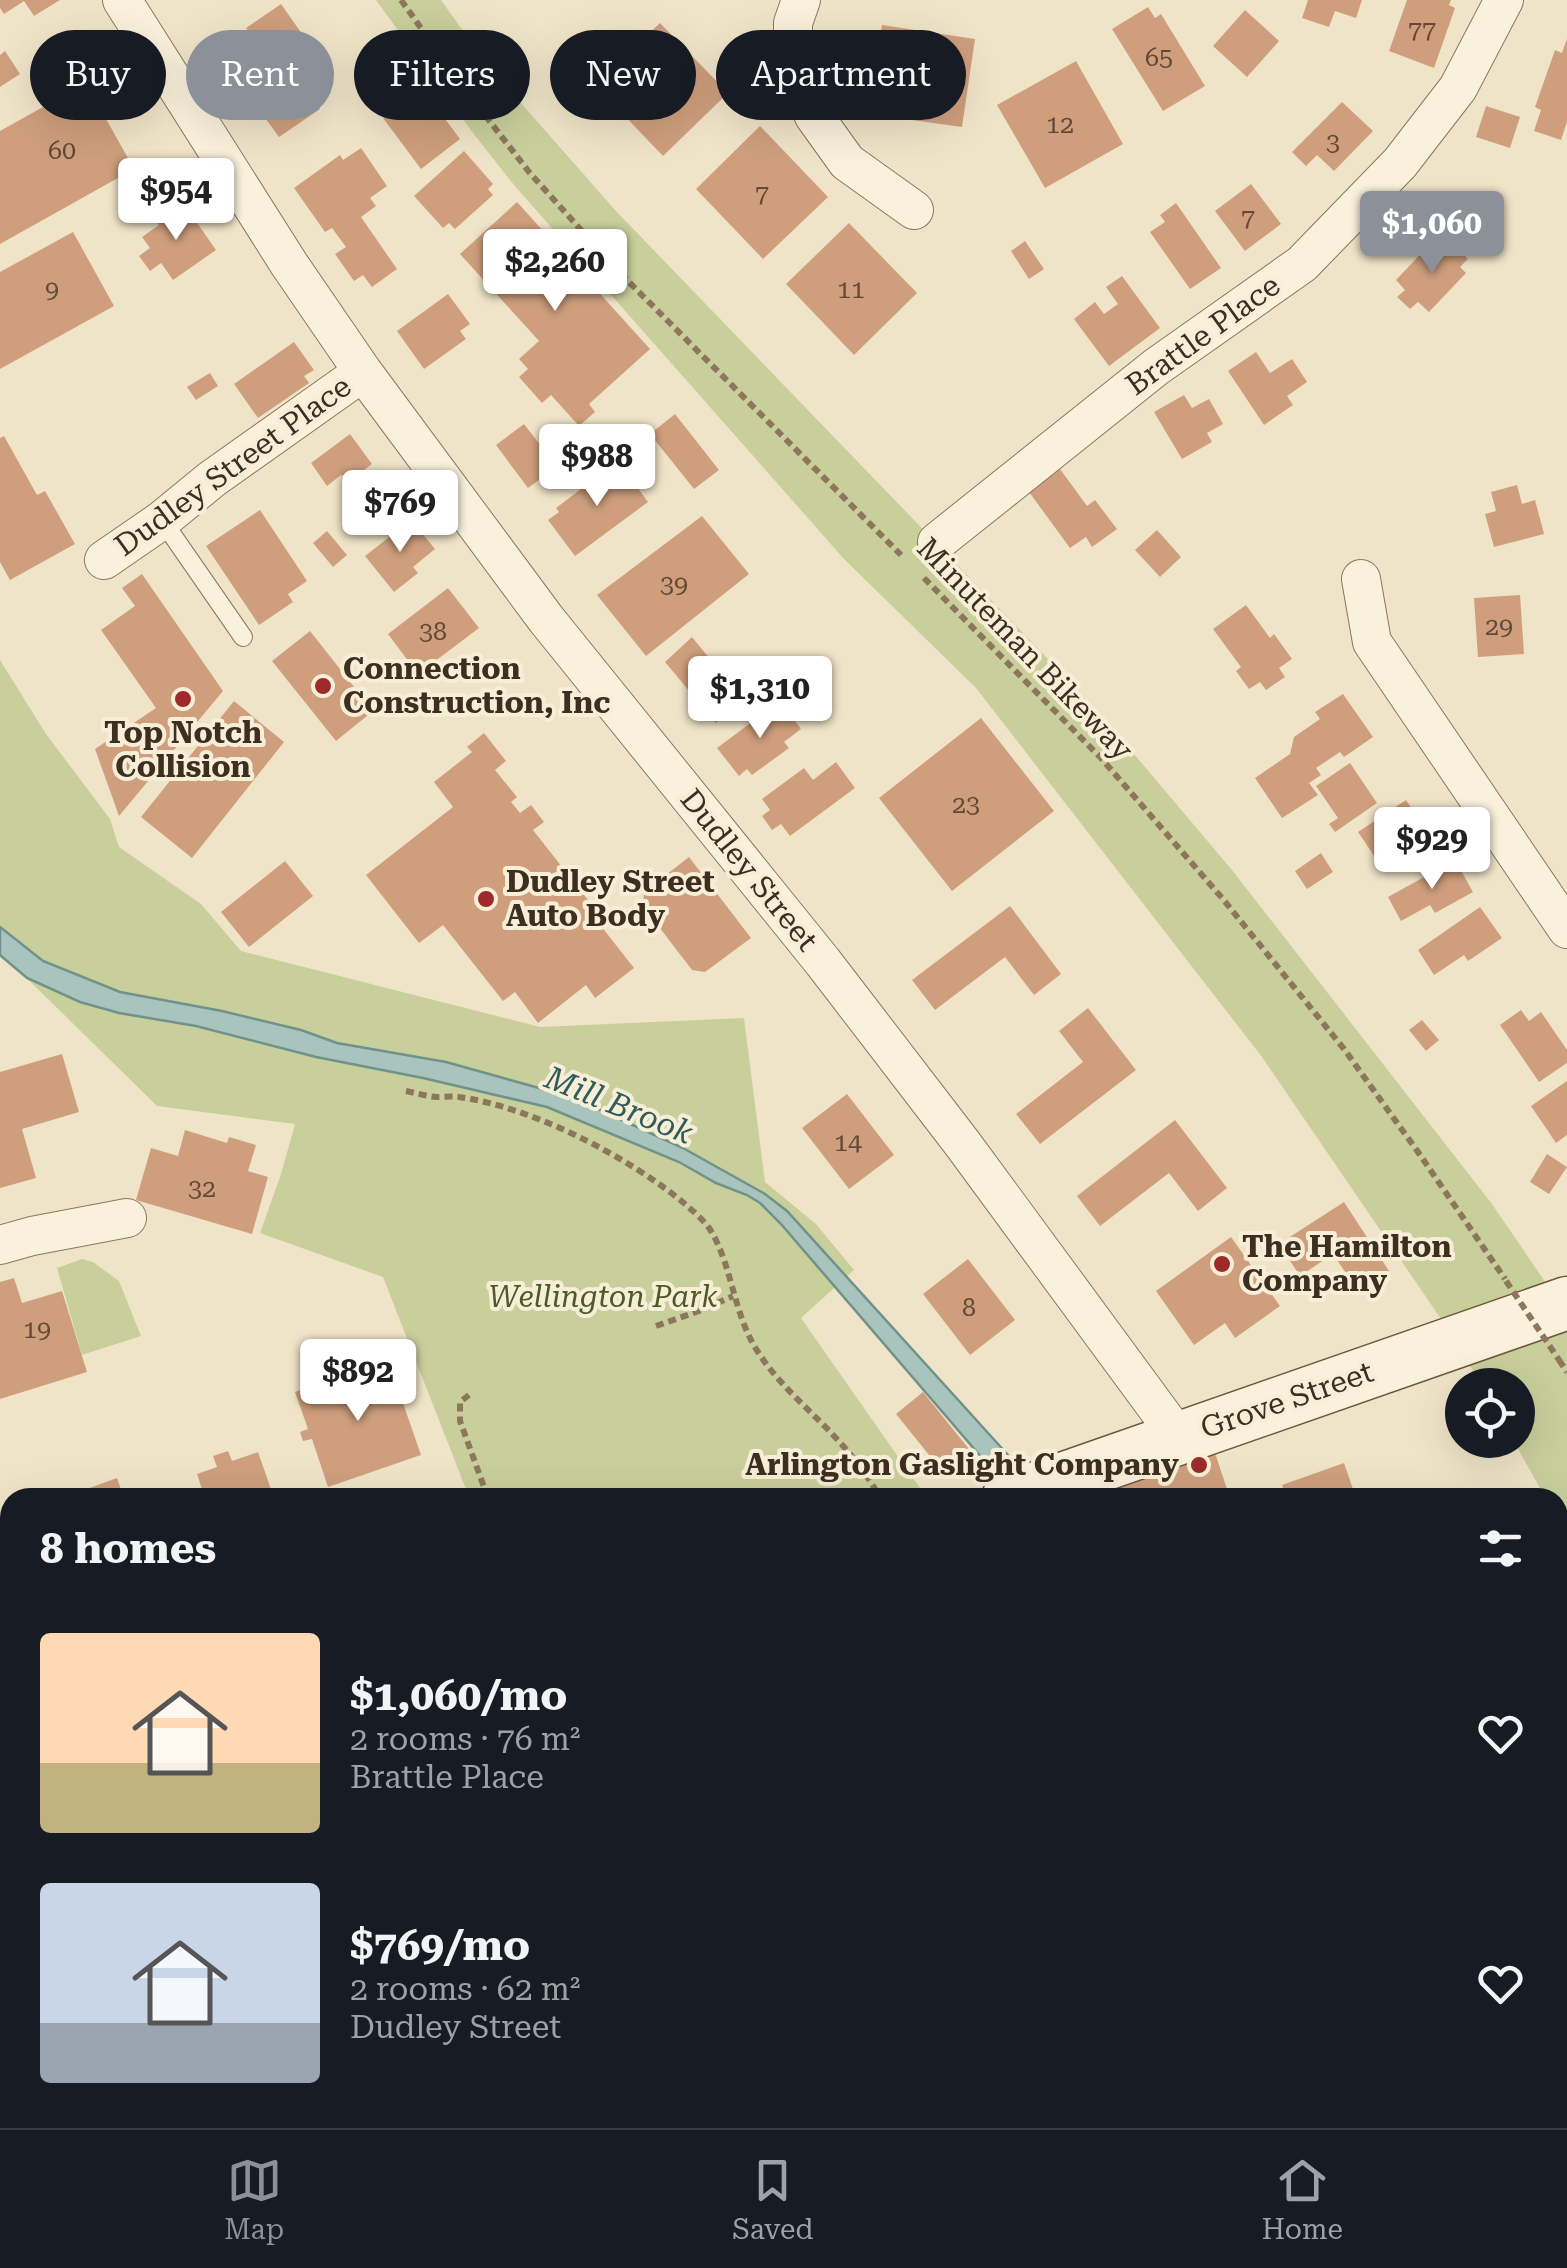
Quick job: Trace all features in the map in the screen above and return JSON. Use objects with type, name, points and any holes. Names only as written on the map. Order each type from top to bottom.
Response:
[{"type":"main road","name":"Grove Street","points":[[1036,1488],[1567,1304]]},
{"type":"street","name":"Dudley Street","points":[[122,0],[289,264],[363,372],[546,620],[893,1053],[1179,1438]]},
{"type":"street","points":[[801,0],[793,24],[793,70],[814,116],[846,162],[914,210]]},
{"type":"street","name":"Brattle Place","points":[[924,552],[1156,367],[1302,264],[1400,163],[1458,88],[1504,0]]},
{"type":"street","name":"Dudley Street Place","points":[[104,560],[363,372]]},
{"type":"street","points":[[1361,579],[1372,642],[1567,929]]},
{"type":"street","points":[[0,1245],[127,1218]]},
{"type":"lane","points":[[162,520],[243,637]]},
{"type":"path","name":"Minuteman Bikeway","points":[[400,0],[529,172],[617,270],[924,552]]},
{"type":"path","name":"Minuteman Bikeway","points":[[924,578],[1101,758],[1222,898],[1344,1049],[1567,1372]]},
{"type":"path","points":[[406,1091],[458,1097],[557,1126],[664,1186],[710,1229],[744,1326],[758,1352],[875,1488]]},
{"type":"path","points":[[656,1326],[733,1296]]},
{"type":"path","points":[[469,1395],[460,1402],[460,1421],[484,1488]]},
{"type":"green space","points":[[376,0],[441,0],[462,30],[398,30]]},
{"type":"green space","points":[[530,113],[616,211],[1076,688],[1232,870],[1492,1204],[1567,1314],[1567,1488],[1540,1488],[1523,1458],[1535,1458],[1535,1368],[1471,1368],[1262,1057],[976,688],[844,559],[514,185],[464,120],[530,120]]},
{"type":"green space","name":"Wellington Park","points":[[0,660],[46,734],[110,819],[119,847],[201,904],[241,951],[540,1027],[744,1018],[765,1182],[816,1224],[854,1270],[801,1318],[920,1488],[465,1488],[383,1277],[260,1233],[295,1124],[157,1106],[0,952]]},
{"type":"green space","points":[[82,1259],[93,1262],[119,1281],[141,1336],[82,1355],[57,1268]]},
{"type":"water","points":[[0,927],[43,961],[120,992],[222,1011],[337,1043],[446,1062],[546,1090],[683,1148],[765,1194],[787,1211],[1008,1455],[988,1465],[781,1224],[747,1195],[547,1107],[80,1002],[27,978],[0,955]]},
{"type":"building","points":[[0,0],[60,0],[34,16],[24,1],[4,14]]},
{"type":"building","points":[[1308,0],[1362,0],[1356,18],[1335,11],[1329,27],[1302,18]]},
{"type":"building","points":[[1407,0],[1451,0],[1449,5],[1455,8],[1434,68],[1389,51]]},
{"type":"building","points":[[281,4],[299,30],[247,30]]},
{"type":"building","points":[[1148,7],[1155,18],[1161,14],[1205,86],[1163,111],[1112,29]]},
{"type":"building","points":[[1245,10],[1279,41],[1247,77],[1213,46]]},
{"type":"building","points":[[882,25],[915,30],[881,30]]},
{"type":"building","points":[[966,38],[975,39],[966,100]]},
{"type":"building","points":[[1567,39],[1567,122],[1561,140],[1534,131],[1541,110],[1535,107],[1555,50],[1562,53]]},
{"type":"building","points":[[5,51],[20,74],[0,87],[0,55]]},
{"type":"building","points":[[696,60],[716,81],[716,105],[663,156],[629,120],[696,120]]},
{"type":"building","points":[[1076,61],[1123,144],[1045,188],[997,105]]},
{"type":"building","points":[[1342,102],[1373,131],[1334,171],[1317,155],[1306,166],[1292,152]]},
{"type":"building","points":[[1486,106],[1520,117],[1510,148],[1476,137]]},
{"type":"building","points":[[30,114],[30,120],[107,120],[134,169],[0,244],[0,131]]},
{"type":"building","points":[[267,120],[304,120],[279,137]]},
{"type":"building","points":[[384,120],[446,120],[460,139],[421,169]]},
{"type":"building","points":[[912,120],[963,120],[962,127]]},
{"type":"building","points":[[760,126],[828,197],[763,259],[696,189]]},
{"type":"building","points":[[361,148],[387,186],[370,198],[376,206],[361,217],[397,269],[372,287],[363,275],[354,281],[335,254],[346,247],[332,228],[325,232],[294,188],[340,155],[343,160]]},
{"type":"building","points":[[464,151],[493,184],[488,189],[493,195],[455,229],[449,223],[443,228],[414,196]]},
{"type":"building","points":[[1251,184],[1281,224],[1245,251],[1215,211]]},
{"type":"building","points":[[517,202],[650,349],[589,404],[595,412],[579,426],[551,395],[542,403],[519,377],[528,369],[519,359],[539,341],[460,254]]},
{"type":"building","points":[[1176,203],[1221,268],[1190,289],[1150,232],[1165,222],[1160,215]]},
{"type":"building","points":[[166,205],[174,215],[186,207],[216,250],[173,280],[161,263],[150,271],[139,256],[150,248],[142,237],[159,225],[152,215]]},
{"type":"building","points":[[849,223],[917,293],[854,355],[786,284]]},
{"type":"building","points":[[73,232],[114,306],[0,369],[0,272]]},
{"type":"building","points":[[1025,241],[1044,269],[1029,279],[1011,251]]},
{"type":"building","points":[[1433,241],[1442,250],[1450,241],[1468,259],[1460,267],[1466,273],[1429,312],[1418,302],[1410,309],[1397,297],[1405,290],[1396,280]]},
{"type":"building","points":[[1122,276],[1160,328],[1109,366],[1074,319],[1095,302],[1104,314],[1118,304],[1106,287]]},
{"type":"building","points":[[448,294],[470,324],[460,331],[466,339],[424,369],[397,331]]},
{"type":"building","points":[[294,342],[314,370],[304,376],[309,383],[258,418],[234,384]]},
{"type":"building","points":[[1256,352],[1270,373],[1292,359],[1307,382],[1287,396],[1293,405],[1264,425],[1228,371]]},
{"type":"building","points":[[210,373],[218,386],[196,400],[187,387]]},
{"type":"building","points":[[1184,395],[1192,408],[1209,399],[1223,424],[1207,433],[1212,442],[1182,459],[1154,412]]},
{"type":"building","points":[[675,414],[719,470],[694,489],[650,434]]},
{"type":"building","points":[[524,424],[557,467],[528,488],[496,445]]},
{"type":"building","points":[[350,434],[372,464],[353,478],[341,475],[327,486],[311,463]]},
{"type":"building","points":[[4,436],[37,495],[45,491],[75,544],[10,580],[0,562],[0,438]]},
{"type":"building","points":[[618,461],[648,502],[575,556],[548,520],[559,512],[556,508]]},
{"type":"building","points":[[1060,469],[1087,506],[1095,500],[1117,529],[1092,547],[1086,537],[1070,548],[1029,492]]},
{"type":"building","points":[[1517,485],[1522,504],[1535,500],[1544,534],[1494,547],[1485,514],[1496,511],[1491,492]]},
{"type":"building","points":[[260,510],[307,581],[288,594],[293,602],[259,625],[206,546]]},
{"type":"building","points":[[702,516],[749,574],[646,656],[597,595]]},
{"type":"building","points":[[411,520],[435,549],[413,567],[418,573],[394,592],[365,556]]},
{"type":"building","points":[[1157,530],[1181,557],[1160,577],[1135,550]]},
{"type":"building","points":[[327,531],[347,555],[333,567],[313,543]]},
{"type":"building","name":"Top Notch Collision","points":[[142,574],[223,691],[119,816],[95,749],[156,708],[101,630],[135,606],[122,588]]},
{"type":"building","points":[[448,588],[479,628],[418,674],[388,634]]},
{"type":"building","points":[[1520,595],[1524,654],[1478,657],[1474,598]]},
{"type":"building","points":[[1246,605],[1270,638],[1274,634],[1292,659],[1279,668],[1285,677],[1266,690],[1260,682],[1249,689],[1236,671],[1241,667],[1213,629]]},
{"type":"building","name":"Connection Construction, Inc","points":[[310,631],[373,711],[336,741],[272,661]]},
{"type":"building","points":[[692,637],[744,701],[716,723],[665,662]]},
{"type":"building","points":[[1343,694],[1373,737],[1344,757],[1340,752],[1316,768],[1321,775],[1309,783],[1318,795],[1282,818],[1255,778],[1290,754],[1294,737],[1320,719],[1315,712]]},
{"type":"building","points":[[234,701],[284,742],[192,858],[141,817]]},
{"type":"building","points":[[780,701],[801,729],[784,742],[789,748],[752,775],[747,769],[739,776],[717,748]]},
{"type":"building","points":[[981,718],[1054,811],[952,891],[879,798]]},
{"type":"building","name":"Dudley Street Auto Body","points":[[484,733],[506,761],[495,770],[517,797],[511,802],[520,813],[531,805],[544,822],[533,830],[606,923],[601,926],[634,968],[595,998],[586,985],[538,1023],[515,992],[503,1001],[443,925],[419,943],[366,875],[453,807],[434,782],[472,752],[467,747]]},
{"type":"building","points":[[836,762],[855,788],[790,836],[781,824],[772,830],[762,816],[770,810],[762,799],[804,768],[813,780]]},
{"type":"building","points":[[1350,763],[1377,803],[1335,832],[1329,824],[1338,818],[1316,786]]},
{"type":"building","points":[[1406,800],[1434,841],[1394,868],[1389,861],[1381,866],[1358,832]]},
{"type":"building","points":[[1321,853],[1333,872],[1307,889],[1295,871]]},
{"type":"building","points":[[689,857],[751,938],[705,972],[692,970],[643,906],[644,892]]},
{"type":"building","points":[[1455,860],[1473,892],[1435,913],[1430,905],[1401,921],[1388,897]]},
{"type":"building","points":[[285,861],[313,896],[249,947],[221,912]]},
{"type":"building","points":[[1010,906],[1061,974],[1034,995],[1005,957],[935,1010],[912,980]]},
{"type":"building","points":[[1480,907],[1502,938],[1468,961],[1464,955],[1434,975],[1418,950]]},
{"type":"building","points":[[1088,1008],[1136,1070],[1040,1144],[1016,1114],[1083,1062],[1059,1031]]},
{"type":"building","points":[[1521,1010],[1529,1021],[1541,1012],[1567,1050],[1567,1063],[1539,1082],[1500,1025]]},
{"type":"building","points":[[1422,1020],[1439,1040],[1426,1051],[1409,1030]]},
{"type":"building","points":[[62,1054],[79,1112],[22,1129],[36,1178],[0,1188],[0,1072]]},
{"type":"building","points":[[1567,1081],[1567,1135],[1556,1143],[1531,1106]]},
{"type":"building","points":[[847,1094],[894,1155],[849,1189],[802,1128]]},
{"type":"building","points":[[1175,1120],[1227,1188],[1198,1211],[1169,1173],[1100,1226],[1077,1196]]},
{"type":"building","points":[[185,1130],[227,1143],[229,1137],[256,1145],[248,1171],[268,1177],[252,1234],[136,1200],[151,1148],[178,1156]]},
{"type":"building","points":[[1547,1154],[1567,1167],[1549,1194],[1530,1182]]},
{"type":"building","points":[[1344,1202],[1391,1274],[1360,1294],[1333,1254],[1300,1276],[1279,1244]]},
{"type":"building","name":"The Hamilton Company","points":[[1231,1237],[1280,1306],[1235,1338],[1225,1323],[1194,1345],[1156,1291]]},
{"type":"building","points":[[968,1259],[1015,1320],[970,1355],[923,1294]]},
{"type":"building","points":[[14,1278],[22,1303],[62,1291],[87,1372],[0,1399],[0,1282]]},
{"type":"building","points":[[388,1360],[421,1455],[328,1487],[312,1439],[303,1441],[300,1432],[308,1429],[295,1392]]},
{"type":"building","points":[[923,1392],[969,1449],[942,1471],[896,1414]]},
{"type":"building","points":[[228,1451],[232,1461],[258,1452],[271,1488],[202,1488],[197,1474],[217,1467],[213,1456]]},
{"type":"building","points":[[1215,1453],[1227,1488],[1113,1488]]},
{"type":"building","points":[[1344,1463],[1353,1488],[1283,1488],[1282,1485]]},
{"type":"building","points":[[117,1478],[120,1488],[90,1488]]},
{"type":"place","name":"Connection Construction, Inc","points":[[323,686]]},
{"type":"place","name":"Top Notch Collision","points":[[183,699]]},
{"type":"place","name":"Dudley Street Auto Body","points":[[486,899]]},
{"type":"place","name":"The Hamilton Company","points":[[1222,1264]]},
{"type":"place","name":"Arlington Gaslight Company","points":[[1199,1465]]},
{"type":"water label","name":"Mill Brook","points":[[619,1105]]}]
